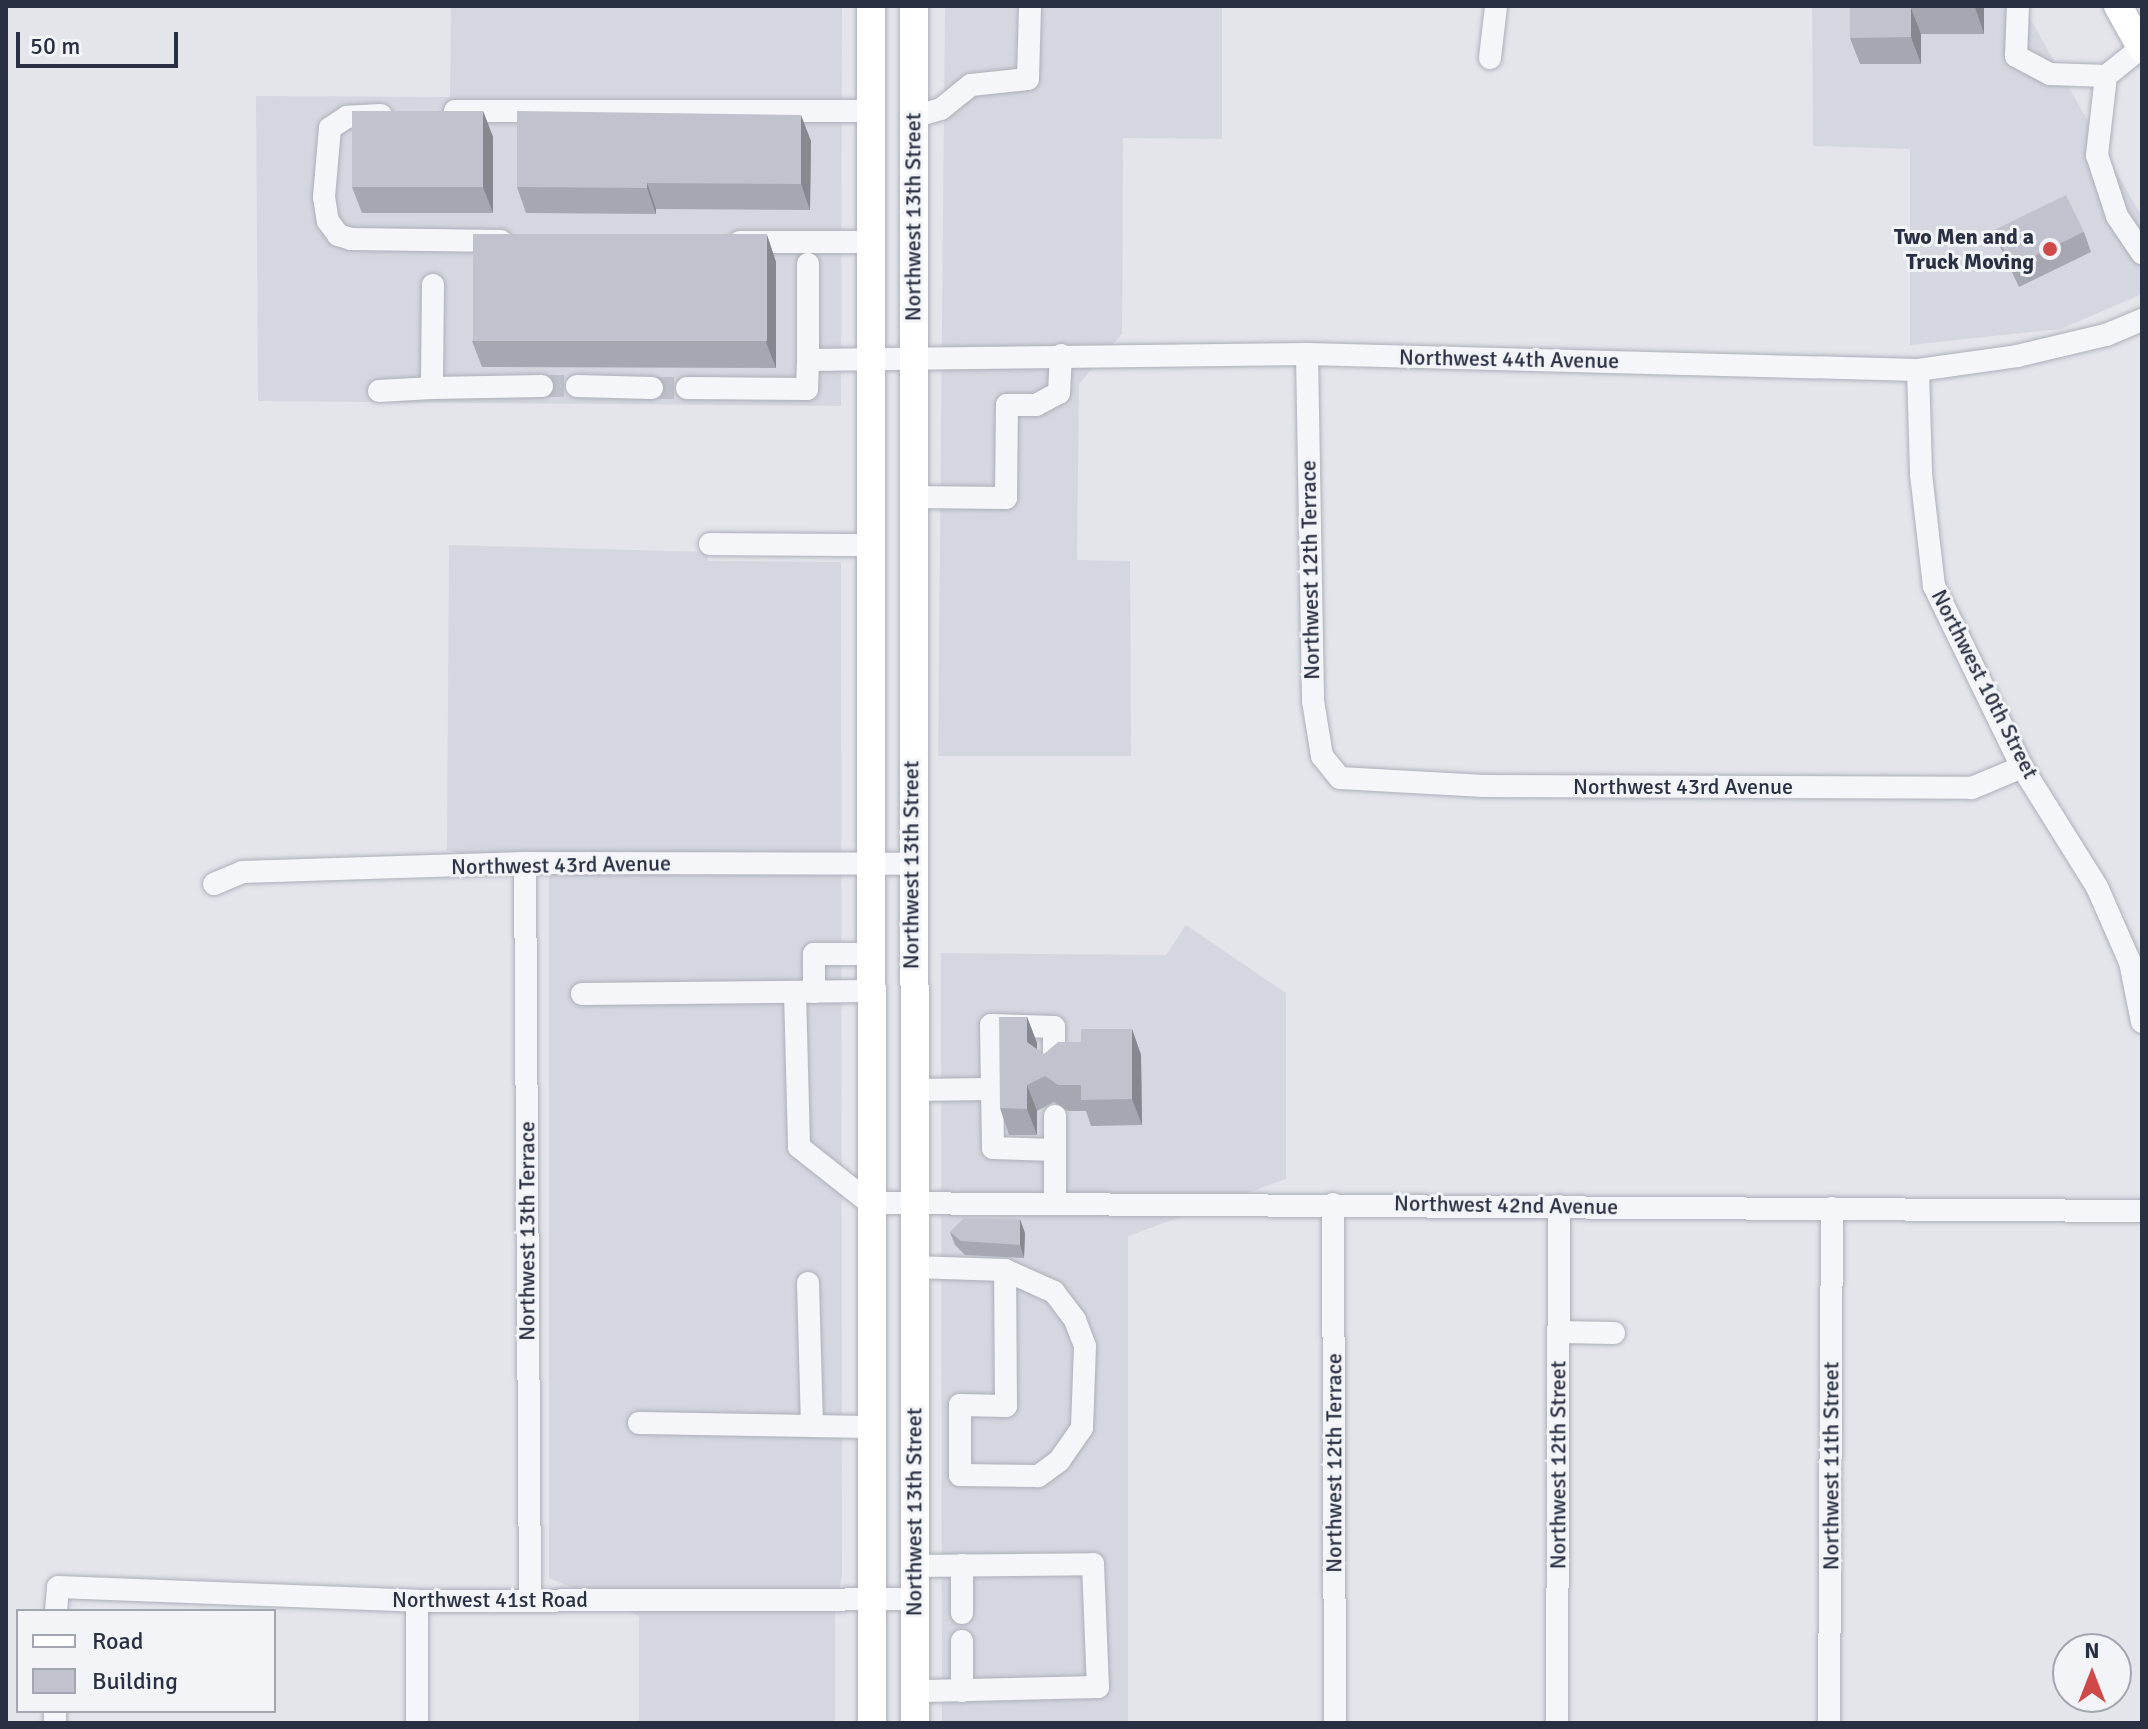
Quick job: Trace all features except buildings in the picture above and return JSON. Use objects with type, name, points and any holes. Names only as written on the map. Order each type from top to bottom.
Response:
[{"type":"main road","name":"Northwest 13th Street","points":[[871,6],[869,864],[872,1723]]},
{"type":"main road","name":"Northwest 13th Street","points":[[914,6],[911,864],[915,1723]]},
{"type":"main road","points":[[2118,6],[2142,49]]},
{"type":"street","points":[[913,117],[941,109],[971,85],[992,79],[1028,79],[1030,6]]},
{"type":"street","points":[[1490,58],[1496,6]]},
{"type":"street","points":[[2018,6],[2016,56],[2050,74],[2106,76],[2142,49]]},
{"type":"street","points":[[2106,76],[2097,155],[2117,216],[2142,253]]},
{"type":"street","points":[[434,111],[871,111]]},
{"type":"street","points":[[405,113],[347,117],[330,128],[324,197],[328,221],[338,235],[351,239],[531,241]]},
{"type":"street","points":[[718,242],[870,242]]},
{"type":"street","points":[[687,388],[807,389],[808,264]]},
{"type":"street","points":[[432,388],[433,285]]},
{"type":"street","name":"Northwest 44th Avenue","points":[[808,360],[870,356],[1307,354],[1918,370],[2017,356],[2106,335],[2142,320]]},
{"type":"street","name":"Northwest 12th Terrace","points":[[1307,354],[1313,701],[1322,756],[1340,778]]},
{"type":"street","points":[[912,497],[1006,498],[1007,405],[1036,405],[1059,393],[1061,355]]},
{"type":"street","name":"Northwest 10th Street","points":[[1918,370],[1921,474],[1934,586],[2022,767],[2097,887],[2130,962],[2142,1022]]},
{"type":"street","points":[[379,391],[542,386]]},
{"type":"street","points":[[577,386],[652,388]]},
{"type":"street","points":[[710,544],[870,545]]},
{"type":"street","name":"Northwest 43rd Avenue","points":[[1340,778],[1484,786],[1972,788],[2022,767]]},
{"type":"street","name":"Northwest 43rd Avenue","points":[[214,884],[242,872],[525,863],[911,864]]},
{"type":"street","name":"Northwest 13th Terrace","points":[[525,863],[530,1599]]},
{"type":"street","points":[[870,954],[814,954],[804,992],[799,1147],[870,1203]]},
{"type":"street","points":[[582,994],[870,991]]},
{"type":"street","points":[[1054,1066],[1054,1027],[991,1025],[993,1148],[1055,1150]]},
{"type":"street","points":[[912,1090],[992,1089]]},
{"type":"street","points":[[1055,1116],[1055,1204]]},
{"type":"street","name":"Northwest 42nd Avenue","points":[[870,1203],[2142,1211]]},
{"type":"street","name":"Northwest 12th Terrace","points":[[1333,1204],[1335,1723]]},
{"type":"street","name":"Northwest 12th Street","points":[[1557,1723],[1559,1206]]},
{"type":"street","name":"Northwest 11th Street","points":[[1829,1723],[1832,1208]]},
{"type":"street","points":[[913,1267],[1005,1270],[1054,1292],[1075,1320],[1085,1346],[1082,1428],[1059,1461],[1038,1476],[960,1475],[960,1405],[1006,1406],[1005,1270]]},
{"type":"street","points":[[808,1283],[812,1426]]},
{"type":"street","points":[[1558,1332],[1614,1333]]},
{"type":"street","points":[[639,1423],[871,1427]]},
{"type":"street","points":[[914,1566],[1093,1564],[1098,1687],[915,1691]]},
{"type":"street","points":[[962,1565],[962,1613]]},
{"type":"street","name":"Northwest 41st Road","points":[[56,1609],[58,1587],[417,1601],[914,1599]]},
{"type":"street","points":[[417,1601],[417,1723]]},
{"type":"street","points":[[962,1641],[962,1691]]},
{"type":"shaded area","points":[[451,6],[842,6],[841,406],[258,401],[256,96],[450,97]]},
{"type":"shaded area","points":[[945,6],[1222,6],[1222,139],[1123,138],[1122,334],[1079,384],[1077,560],[1130,561],[1131,756],[938,756]]},
{"type":"shaded area","points":[[1812,6],[2023,6],[2142,217],[2142,294],[2061,329],[1910,345],[1910,149],[1813,146]]},
{"type":"shaded area","points":[[449,545],[707,552],[708,561],[841,562],[842,1575],[835,1615],[835,1723],[639,1723],[639,1616],[549,1578],[549,877],[447,850]]},
{"type":"shaded area","points":[[1186,925],[1286,993],[1286,1179],[1128,1236],[1128,1723],[942,1723],[941,953],[1166,955]]},
{"type":"tunnel","points":[[542,386],[577,386]]},
{"type":"tunnel","points":[[652,388],[687,388]]},
{"type":"place","name":"Two Men and a Truck Moving","points":[[2050,249]]}]
